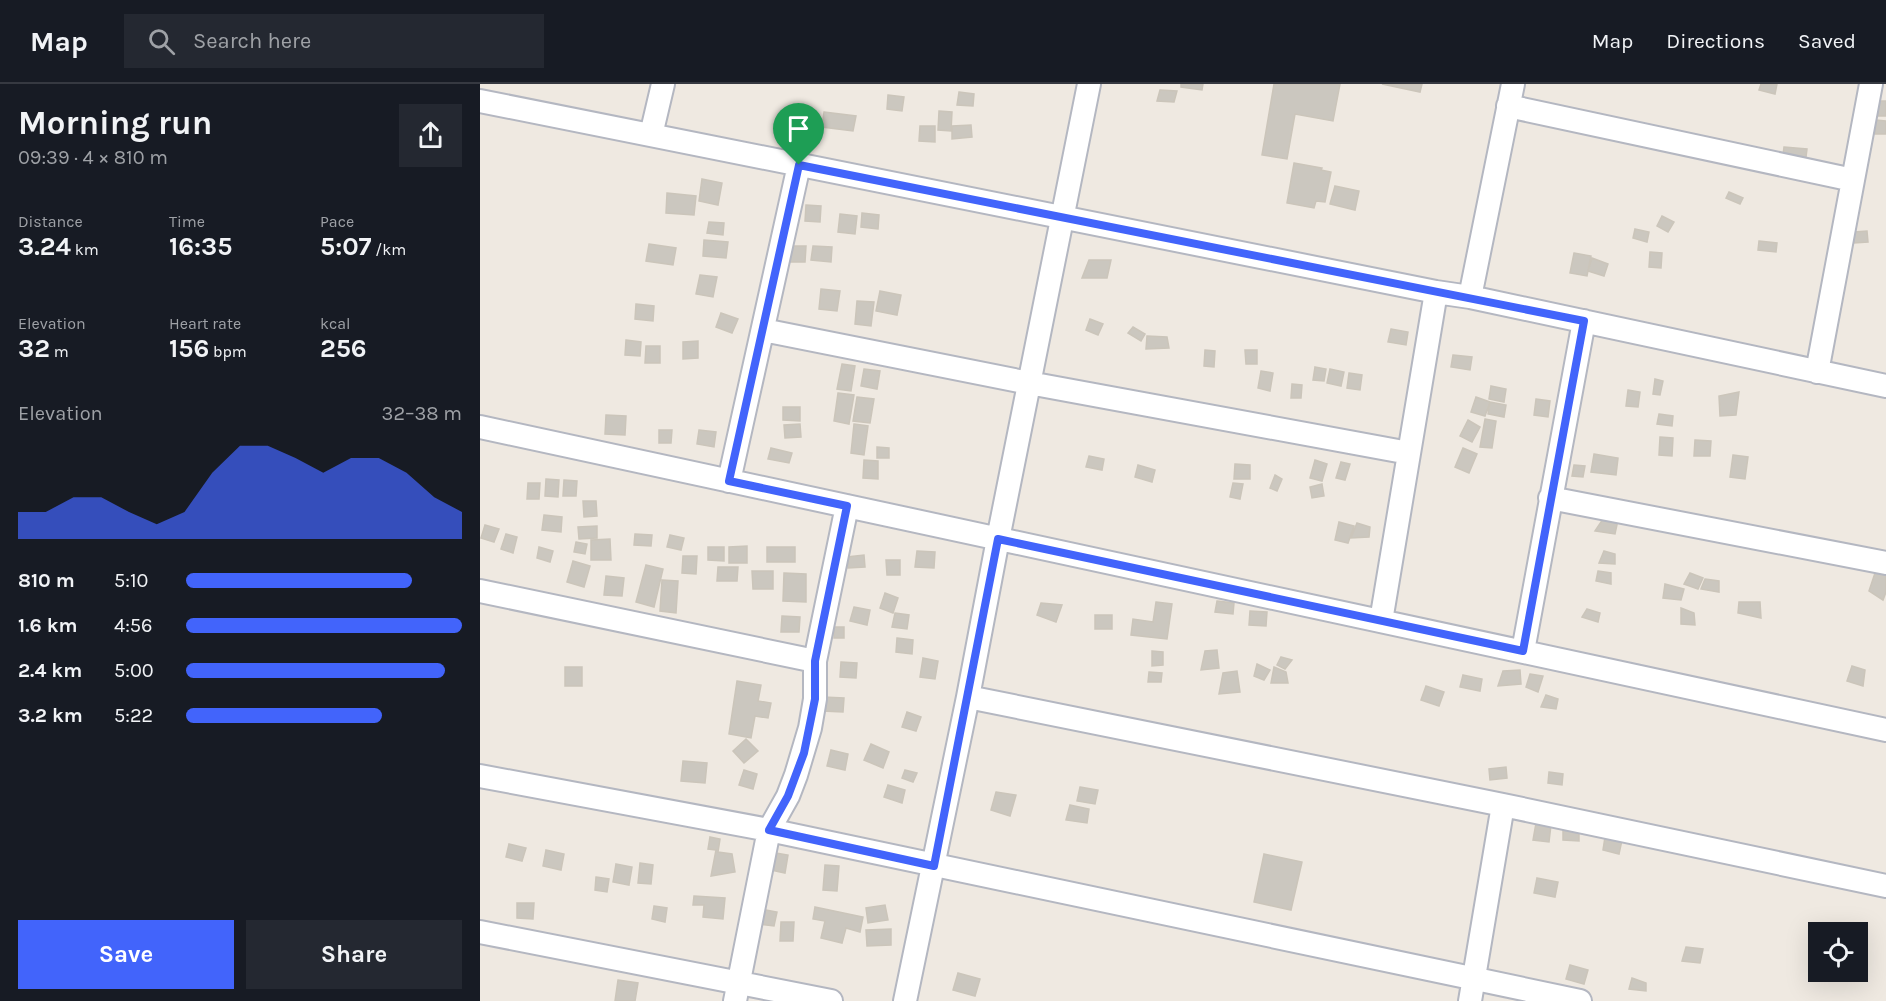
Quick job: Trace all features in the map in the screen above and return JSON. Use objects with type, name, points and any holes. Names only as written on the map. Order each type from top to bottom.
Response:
[{"type":"street","points":[[651,135],[663,84]]},
{"type":"street","points":[[905,1001],[968,697],[1089,84]]},
{"type":"street","points":[[1470,297],[1513,84]]},
{"type":"street","points":[[1817,372],[1871,84]]},
{"type":"street","points":[[480,100],[1063,218],[1470,297],[1886,386]]},
{"type":"street","points":[[1508,106],[1853,180]]},
{"type":"street","points":[[729,481],[799,165]]},
{"type":"street","points":[[1381,621],[1436,292]]},
{"type":"street","points":[[1523,651],[1584,321]]},
{"type":"street","points":[[763,330],[1029,383],[1409,453]]},
{"type":"street","points":[[480,427],[1886,730]]},
{"type":"street","points":[[1550,498],[1886,563]]},
{"type":"street","points":[[736,992],[769,830],[788,796],[804,753],[815,699],[815,661],[847,506]]},
{"type":"street","points":[[480,591],[815,661]]},
{"type":"street","points":[[968,697],[1503,805],[1886,886]]},
{"type":"street","points":[[480,776],[769,830],[1472,990],[1580,1001]]},
{"type":"street","points":[[1472,990],[1503,805]]},
{"type":"street","points":[[480,932],[736,992],[831,1001]]},
{"type":"building","points":[[1181,84],[1203,84],[1202,90],[1181,87]]},
{"type":"building","points":[[1274,84],[1340,84],[1333,121],[1295,114],[1287,159],[1262,155]]},
{"type":"building","points":[[1382,84],[1422,84],[1420,92]]},
{"type":"building","points":[[1761,84],[1777,84],[1775,94],[1759,90]]},
{"type":"building","points":[[1160,90],[1177,91],[1174,102],[1157,101]]},
{"type":"building","points":[[959,92],[974,94],[973,106],[957,105]]},
{"type":"building","points":[[888,95],[904,97],[902,111],[887,109]]},
{"type":"building","points":[[1878,101],[1886,101],[1886,116],[1877,116]]},
{"type":"building","points":[[939,111],[952,112],[951,131],[938,130]]},
{"type":"building","points":[[824,112],[856,116],[853,131],[822,127]]},
{"type":"building","points":[[1876,120],[1886,121],[1886,134],[1875,134]]},
{"type":"building","points":[[971,125],[972,137],[952,139],[952,126]]},
{"type":"building","points":[[920,126],[935,126],[935,142],[919,141]]},
{"type":"building","points":[[1784,147],[1807,149],[1805,165],[1782,163]]},
{"type":"building","points":[[1294,163],[1331,172],[1325,202],[1316,201],[1314,208],[1287,203]]},
{"type":"building","points":[[702,179],[722,183],[718,205],[699,201]]},
{"type":"building","points":[[1335,186],[1359,191],[1355,210],[1330,204]]},
{"type":"building","points":[[1729,192],[1743,198],[1740,204],[1726,198]]},
{"type":"building","points":[[667,193],[696,196],[694,215],[666,213]]},
{"type":"building","points":[[806,205],[821,206],[820,222],[805,221]]},
{"type":"building","points":[[862,213],[879,215],[878,229],[861,227]]},
{"type":"building","points":[[840,214],[857,216],[855,234],[838,232]]},
{"type":"building","points":[[1662,216],[1674,222],[1668,232],[1657,226]]},
{"type":"building","points":[[709,222],[724,223],[723,235],[707,233]]},
{"type":"building","points":[[1635,229],[1649,232],[1647,242],[1633,238]]},
{"type":"building","points":[[1867,231],[1868,242],[1854,243],[1854,232]]},
{"type":"building","points":[[704,240],[728,242],[726,258],[703,256]]},
{"type":"building","points":[[1759,241],[1777,243],[1776,252],[1758,250]]},
{"type":"building","points":[[649,244],[676,248],[673,265],[646,261]]},
{"type":"building","points":[[790,246],[806,246],[805,262],[790,262]]},
{"type":"building","points":[[813,246],[832,247],[831,262],[811,260]]},
{"type":"building","points":[[1650,252],[1662,253],[1661,268],[1649,267]]},
{"type":"building","points":[[1574,253],[1591,256],[1587,276],[1570,273]]},
{"type":"building","points":[[1592,258],[1608,264],[1604,276],[1588,271]]},
{"type":"building","points":[[1089,260],[1111,260],[1107,278],[1082,278]]},
{"type":"building","points":[[700,275],[717,277],[713,297],[696,294]]},
{"type":"building","points":[[821,289],[840,291],[837,311],[819,309]]},
{"type":"building","points":[[880,291],[901,295],[897,315],[876,311]]},
{"type":"building","points":[[857,301],[874,302],[871,326],[855,324]]},
{"type":"building","points":[[636,304],[654,306],[653,321],[635,319]]},
{"type":"building","points":[[721,313],[738,319],[732,333],[716,327]]},
{"type":"building","points":[[1090,319],[1103,324],[1098,335],[1086,330]]},
{"type":"building","points":[[1133,327],[1145,334],[1141,341],[1128,333]]},
{"type":"building","points":[[1391,329],[1408,332],[1406,345],[1388,342]]},
{"type":"building","points":[[1147,336],[1167,337],[1169,348],[1146,349]]},
{"type":"building","points":[[626,340],[641,342],[640,356],[625,355]]},
{"type":"building","points":[[698,341],[698,358],[683,359],[683,342]]},
{"type":"building","points":[[646,346],[660,346],[660,363],[645,363]]},
{"type":"building","points":[[1205,350],[1215,351],[1214,367],[1204,366]]},
{"type":"building","points":[[1245,350],[1257,350],[1257,364],[1246,364]]},
{"type":"building","points":[[1453,355],[1472,357],[1470,370],[1451,367]]},
{"type":"building","points":[[842,364],[855,366],[851,391],[837,389]]},
{"type":"building","points":[[1315,367],[1326,369],[1324,381],[1313,380]]},
{"type":"building","points":[[864,369],[880,371],[877,389],[861,386]]},
{"type":"building","points":[[1330,369],[1344,372],[1341,386],[1327,383]]},
{"type":"building","points":[[1261,371],[1273,373],[1270,391],[1258,388]]},
{"type":"building","points":[[1349,373],[1362,375],[1360,390],[1347,388]]},
{"type":"building","points":[[1655,379],[1663,381],[1660,395],[1653,394]]},
{"type":"building","points":[[1292,384],[1302,385],[1301,398],[1291,398]]},
{"type":"building","points":[[1491,386],[1506,389],[1504,402],[1489,399]]},
{"type":"building","points":[[1628,390],[1640,392],[1638,407],[1626,406]]},
{"type":"building","points":[[1739,392],[1736,415],[1720,416],[1719,396]]},
{"type":"building","points":[[838,393],[854,395],[849,424],[834,421]]},
{"type":"building","points":[[857,397],[874,399],[870,423],[853,421]]},
{"type":"building","points":[[1476,397],[1490,402],[1485,416],[1471,412]]},
{"type":"building","points":[[1536,399],[1550,401],[1548,417],[1534,415]]},
{"type":"building","points":[[1490,402],[1506,405],[1504,417],[1488,414]]},
{"type":"building","points":[[783,407],[800,407],[800,421],[783,420]]},
{"type":"building","points":[[1659,414],[1673,416],[1672,426],[1657,424]]},
{"type":"building","points":[[606,415],[626,416],[625,435],[605,434]]},
{"type":"building","points":[[1485,419],[1496,421],[1492,448],[1480,447]]},
{"type":"building","points":[[1468,420],[1480,427],[1472,442],[1460,436]]},
{"type":"building","points":[[800,424],[801,437],[785,438],[784,425]]},
{"type":"building","points":[[854,424],[868,426],[864,455],[851,453]]},
{"type":"building","points":[[659,430],[672,430],[671,443],[659,443]]},
{"type":"building","points":[[699,430],[716,432],[714,447],[697,444]]},
{"type":"building","points":[[1660,437],[1673,438],[1672,456],[1659,455]]},
{"type":"building","points":[[1695,440],[1711,441],[1710,456],[1694,456]]},
{"type":"building","points":[[877,447],[889,448],[889,458],[877,458]]},
{"type":"building","points":[[771,448],[792,453],[789,463],[768,459]]},
{"type":"building","points":[[1463,448],[1477,454],[1469,473],[1455,467]]},
{"type":"building","points":[[1594,454],[1618,458],[1616,475],[1591,472]]},
{"type":"building","points":[[1733,455],[1748,457],[1745,479],[1730,477]]},
{"type":"building","points":[[1089,456],[1104,459],[1102,470],[1086,467]]},
{"type":"building","points":[[864,460],[878,461],[878,479],[863,478]]},
{"type":"building","points":[[1315,460],[1327,464],[1322,481],[1310,478]]},
{"type":"building","points":[[1341,462],[1350,464],[1345,480],[1336,478]]},
{"type":"building","points":[[1235,464],[1250,465],[1250,479],[1234,479]]},
{"type":"building","points":[[1138,465],[1155,470],[1152,482],[1135,477]]},
{"type":"building","points":[[1574,465],[1585,466],[1583,477],[1572,476]]},
{"type":"building","points":[[1275,475],[1282,479],[1277,491],[1270,488]]},
{"type":"building","points":[[546,479],[559,480],[558,497],[545,496]]},
{"type":"building","points":[[564,480],[577,481],[576,496],[563,496]]},
{"type":"building","points":[[528,483],[540,483],[539,499],[527,499]]},
{"type":"building","points":[[1233,483],[1243,484],[1240,499],[1230,497]]},
{"type":"building","points":[[1322,484],[1324,496],[1312,498],[1310,487]]},
{"type":"building","points":[[583,501],[596,501],[597,516],[584,517]]},
{"type":"building","points":[[544,515],[562,517],[561,532],[542,530]]},
{"type":"building","points":[[1603,519],[1618,520],[1615,534],[1595,531]]},
{"type":"building","points":[[1339,522],[1354,526],[1348,543],[1335,540]]},
{"type":"building","points":[[1357,523],[1370,527],[1369,537],[1351,538]]},
{"type":"building","points":[[485,525],[499,529],[494,542],[481,538]]},
{"type":"building","points":[[597,526],[597,538],[579,539],[578,527]]},
{"type":"building","points":[[506,534],[517,537],[513,553],[501,549]]},
{"type":"building","points":[[635,534],[652,535],[651,546],[634,545]]},
{"type":"building","points":[[670,535],[684,538],[681,550],[667,547]]},
{"type":"building","points":[[610,539],[611,560],[591,560],[591,540]]},
{"type":"building","points":[[576,542],[587,544],[585,554],[574,552]]},
{"type":"building","points":[[747,546],[747,563],[729,563],[729,547]]},
{"type":"building","points":[[539,547],[553,551],[550,562],[537,558]]},
{"type":"building","points":[[708,547],[724,547],[724,561],[708,560]]},
{"type":"building","points":[[767,547],[795,547],[795,562],[767,562]]},
{"type":"building","points":[[917,551],[935,552],[934,568],[915,567]]},
{"type":"building","points":[[1604,551],[1615,554],[1615,564],[1599,563]]},
{"type":"building","points":[[864,555],[865,567],[848,568],[847,557]]},
{"type":"building","points":[[683,556],[697,556],[696,574],[682,573]]},
{"type":"building","points":[[886,560],[900,560],[900,575],[887,575]]},
{"type":"building","points":[[573,561],[590,566],[584,587],[567,582]]},
{"type":"building","points":[[646,565],[663,569],[654,607],[636,602]]},
{"type":"building","points":[[718,567],[738,567],[737,581],[717,581]]},
{"type":"building","points":[[1876,570],[1886,571],[1886,592],[1883,600],[1869,591]]},
{"type":"building","points":[[752,571],[773,571],[773,589],[753,589]]},
{"type":"building","points":[[1598,571],[1611,573],[1611,584],[1596,581]]},
{"type":"building","points":[[784,573],[806,574],[806,602],[783,601]]},
{"type":"building","points":[[1690,573],[1703,578],[1698,589],[1684,584]]},
{"type":"building","points":[[606,576],[624,578],[622,596],[604,595]]},
{"type":"building","points":[[1705,579],[1719,581],[1719,592],[1701,589]]},
{"type":"building","points":[[662,580],[678,581],[676,613],[660,611]]},
{"type":"building","points":[[1665,584],[1684,589],[1681,600],[1663,598]]},
{"type":"building","points":[[885,593],[898,598],[893,613],[880,608]]},
{"type":"building","points":[[1217,601],[1234,603],[1233,614],[1215,612]]},
{"type":"building","points":[[1156,602],[1172,604],[1167,639],[1131,635],[1133,619],[1153,622]]},
{"type":"building","points":[[1739,602],[1760,602],[1761,618],[1738,613]]},
{"type":"building","points":[[1041,603],[1062,605],[1056,622],[1037,615]]},
{"type":"building","points":[[854,607],[870,610],[867,625],[850,621]]},
{"type":"building","points":[[1681,608],[1694,613],[1695,625],[1681,624]]},
{"type":"building","points":[[1587,609],[1600,613],[1598,622],[1582,617]]},
{"type":"building","points":[[1250,611],[1267,612],[1266,626],[1249,625]]},
{"type":"building","points":[[895,613],[909,615],[907,629],[892,627]]},
{"type":"building","points":[[1095,615],[1112,615],[1112,629],[1095,629]]},
{"type":"building","points":[[782,616],[800,617],[799,632],[781,632]]},
{"type":"building","points":[[834,627],[844,627],[844,638],[834,638]]},
{"type":"building","points":[[897,638],[913,640],[912,654],[896,652]]},
{"type":"building","points":[[1217,650],[1219,668],[1201,670],[1205,651]]},
{"type":"building","points":[[1152,651],[1163,652],[1163,665],[1152,666]]},
{"type":"building","points":[[1281,657],[1292,660],[1285,669],[1277,665]]},
{"type":"building","points":[[923,658],[938,661],[935,679],[920,677]]},
{"type":"building","points":[[841,662],[857,663],[856,678],[840,677]]},
{"type":"building","points":[[1257,664],[1270,670],[1264,680],[1254,676]]},
{"type":"building","points":[[1852,666],[1865,670],[1863,686],[1847,681]]},
{"type":"building","points":[[565,667],[582,667],[582,686],[565,686]]},
{"type":"building","points":[[1274,667],[1286,672],[1288,683],[1271,683]]},
{"type":"building","points":[[1520,670],[1521,684],[1498,686],[1503,671]]},
{"type":"building","points":[[1237,671],[1240,692],[1219,694],[1223,673]]},
{"type":"building","points":[[1149,672],[1162,673],[1161,682],[1148,682]]},
{"type":"building","points":[[1530,674],[1543,676],[1538,692],[1526,687]]},
{"type":"building","points":[[1463,675],[1482,679],[1480,691],[1460,687]]},
{"type":"building","points":[[737,681],[761,685],[758,701],[771,703],[768,718],[755,716],[751,738],[729,734]]},
{"type":"building","points":[[1426,686],[1444,692],[1439,706],[1421,700]]},
{"type":"building","points":[[1546,695],[1558,699],[1556,709],[1541,707]]},
{"type":"building","points":[[823,697],[844,698],[843,712],[822,711]]},
{"type":"building","points":[[907,712],[921,717],[916,731],[902,727]]},
{"type":"building","points":[[746,739],[758,751],[744,763],[733,751]]},
{"type":"building","points":[[871,744],[889,752],[883,768],[864,760]]},
{"type":"building","points":[[831,750],[848,754],[845,770],[827,766]]},
{"type":"building","points":[[683,761],[707,763],[705,783],[681,781]]},
{"type":"building","points":[[1506,767],[1507,778],[1490,780],[1489,769]]},
{"type":"building","points":[[744,770],[757,774],[753,789],[739,785]]},
{"type":"building","points":[[905,770],[917,773],[913,782],[902,778]]},
{"type":"building","points":[[1549,772],[1563,774],[1562,785],[1548,783]]},
{"type":"building","points":[[888,785],[905,790],[902,803],[884,797]]},
{"type":"building","points":[[1080,787],[1098,790],[1095,804],[1077,801]]},
{"type":"building","points":[[996,792],[1016,795],[1010,816],[991,810]]},
{"type":"building","points":[[1070,805],[1089,809],[1087,823],[1066,820]]},
{"type":"building","points":[[1536,823],[1551,825],[1549,842],[1533,840]]},
{"type":"building","points":[[1563,828],[1579,828],[1579,841],[1563,840]]},
{"type":"building","points":[[710,837],[720,839],[718,852],[732,854],[735,872],[711,876],[716,850],[708,849]]},
{"type":"building","points":[[1605,837],[1622,840],[1619,854],[1603,850]]},
{"type":"building","points":[[509,844],[526,848],[522,861],[506,857]]},
{"type":"building","points":[[546,850],[564,854],[561,870],[543,866]]},
{"type":"building","points":[[770,852],[788,855],[785,873],[766,869]]},
{"type":"building","points":[[1264,854],[1302,862],[1291,910],[1254,902]]},
{"type":"building","points":[[640,863],[653,865],[651,884],[638,883]]},
{"type":"building","points":[[616,864],[632,867],[629,885],[613,882]]},
{"type":"building","points":[[825,865],[839,866],[837,891],[823,890]]},
{"type":"building","points":[[596,877],[609,879],[607,892],[595,890]]},
{"type":"building","points":[[1537,878],[1558,882],[1555,897],[1534,893]]},
{"type":"building","points":[[694,896],[725,898],[723,919],[703,917],[704,905],[693,905]]},
{"type":"building","points":[[517,903],[534,903],[533,919],[517,918]]},
{"type":"building","points":[[885,905],[888,920],[868,923],[866,908]]},
{"type":"building","points":[[654,906],[667,908],[665,922],[652,919]]},
{"type":"building","points":[[815,907],[863,917],[860,932],[846,928],[842,943],[821,938],[825,921],[813,919]]},
{"type":"building","points":[[761,909],[777,912],[774,926],[758,924]]},
{"type":"building","points":[[781,922],[794,922],[793,941],[780,941]]},
{"type":"building","points":[[891,929],[891,945],[867,946],[866,930]]},
{"type":"building","points":[[1686,947],[1703,949],[1700,963],[1682,961]]},
{"type":"building","points":[[1570,965],[1588,970],[1584,984],[1566,979]]},
{"type":"building","points":[[958,973],[980,979],[975,996],[953,990]]},
{"type":"building","points":[[1632,978],[1646,983],[1646,991],[1629,989]]},
{"type":"building","points":[[618,980],[638,983],[635,1001],[615,1001]]},
{"type":"route","points":[[799,165],[1584,321],[1523,651],[998,539],[934,866],[769,830],[788,796],[804,753],[815,699],[815,661],[847,506],[729,481],[799,165]]}]
